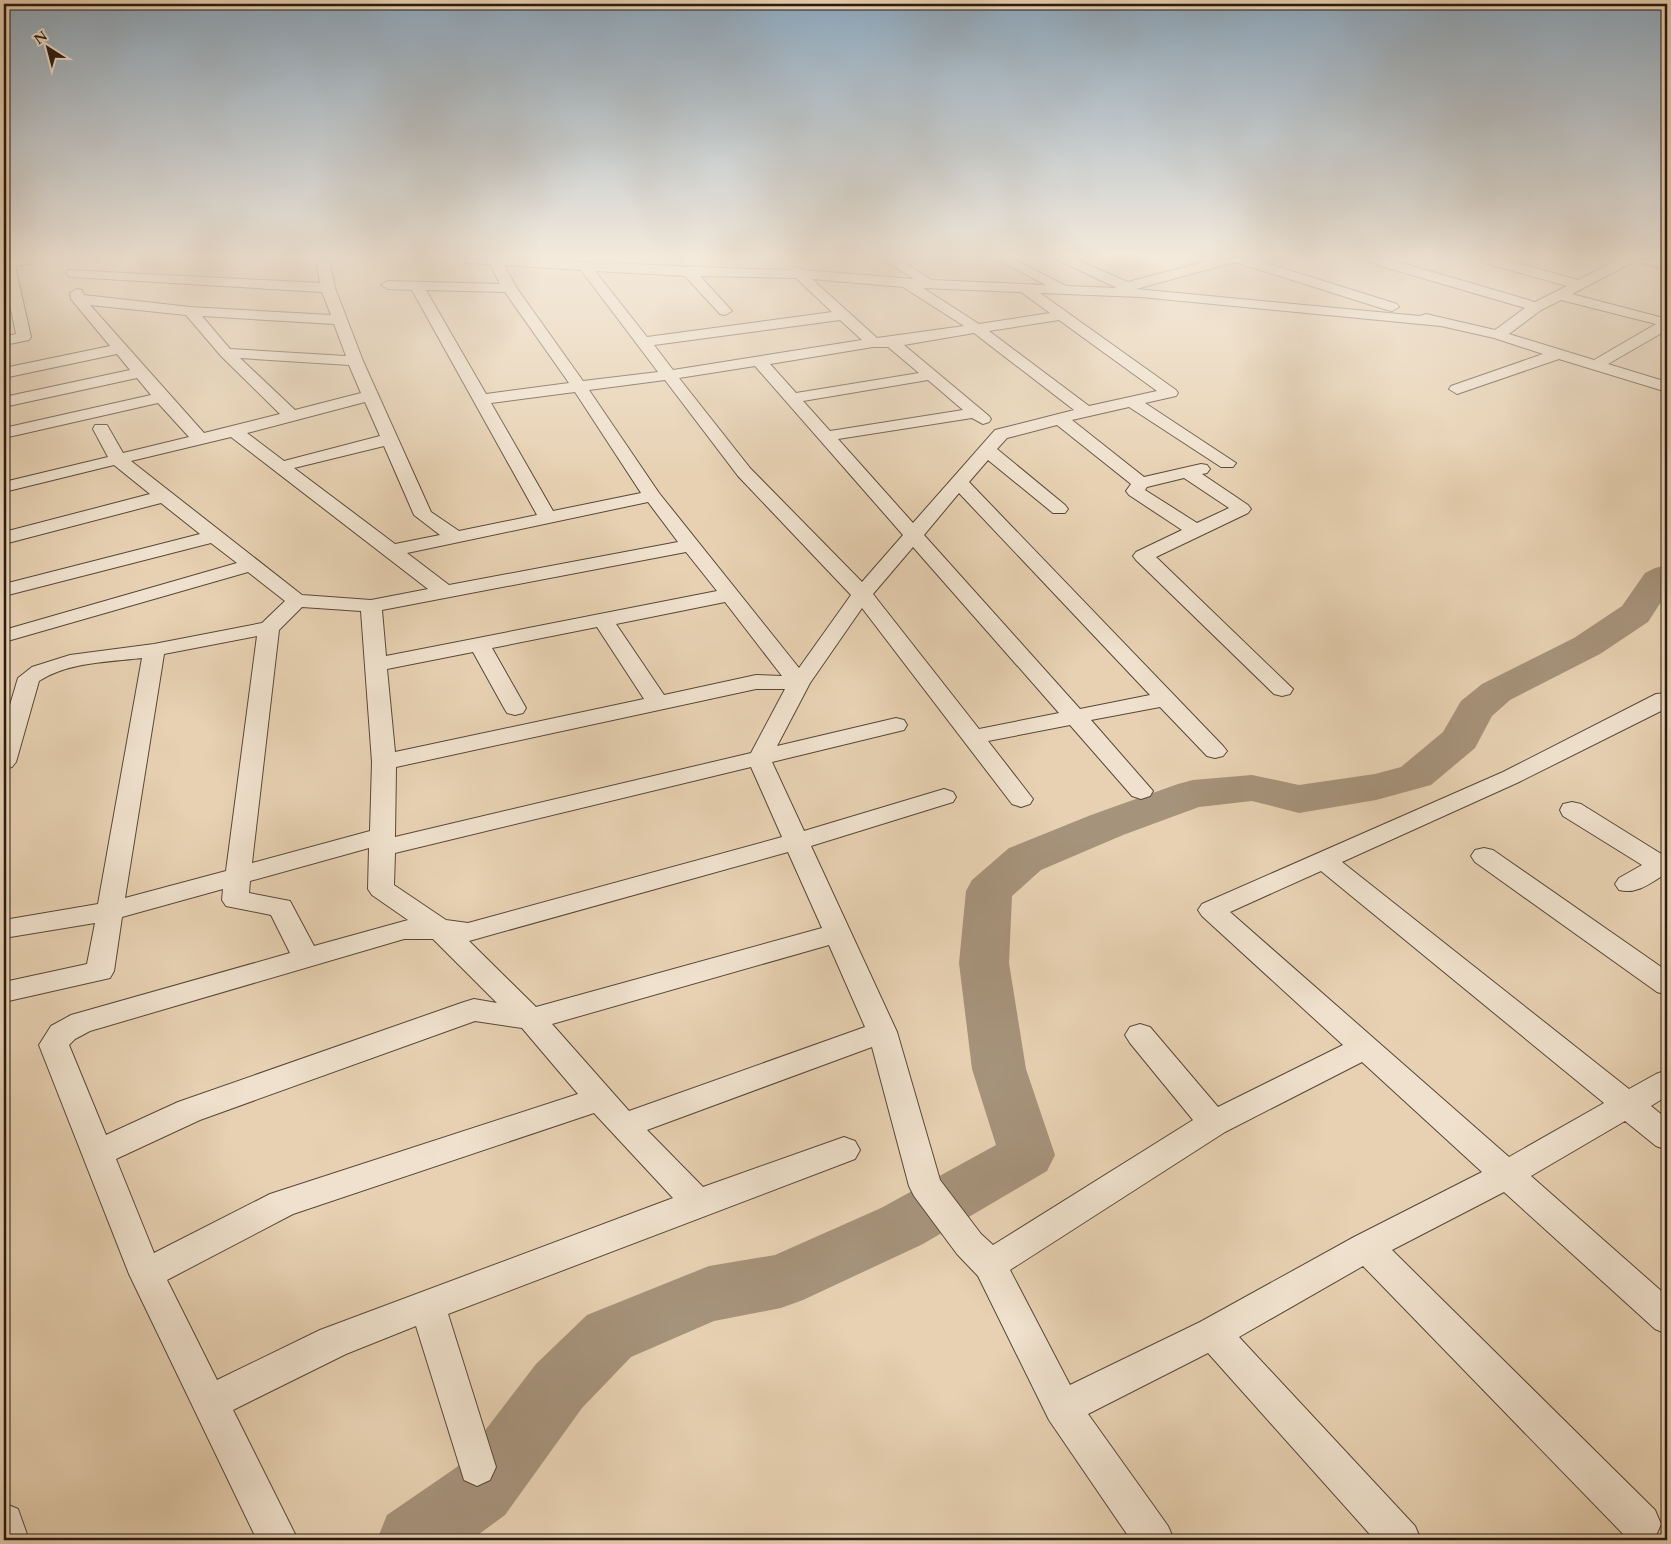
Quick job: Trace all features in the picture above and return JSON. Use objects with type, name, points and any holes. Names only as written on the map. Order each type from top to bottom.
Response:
[{"type":"street","points":[[4,341],[24,337],[23,331]]},
{"type":"street","points":[[105,331],[142,372],[160,398],[200,439]]},
{"type":"street","points":[[207,331],[226,353],[292,416]]},
{"type":"street","points":[[344,331],[355,361],[423,515],[456,537]]},
{"type":"street","points":[[443,331],[548,518]]},
{"type":"street","points":[[540,331],[579,386],[652,496],[799,683]]},
{"type":"street","points":[[636,331],[744,472],[862,594],[1021,799]]},
{"type":"street","points":[[645,342],[725,331]]},
{"type":"street","points":[[860,331],[873,343]]},
{"type":"street","points":[[481,399],[668,375],[958,331]]},
{"type":"street","points":[[980,331],[1086,412]]},
{"type":"street","points":[[759,759],[799,683],[862,594],[913,533],[1001,434],[1059,418],[1170,394],[1085,331]]},
{"type":"street","points":[[1480,331],[1667,387]]},
{"type":"street","points":[[1498,335],[1504,331]]},
{"type":"street","points":[[1594,366],[1653,331]]},
{"type":"street","points":[[892,342],[1001,434]]},
{"type":"street","points":[[4,373],[120,349]]},
{"type":"street","points":[[226,353],[355,361]]},
{"type":"street","points":[[1457,389],[1557,354]]},
{"type":"street","points":[[759,361],[794,398],[1142,791]]},
{"type":"street","points":[[4,402],[142,372]]},
{"type":"street","points":[[794,398],[932,375]]},
{"type":"street","points":[[4,488],[234,432],[371,395]]},
{"type":"street","points":[[4,433],[160,398]]},
{"type":"street","points":[[1132,402],[1227,462],[1142,483],[1135,492],[1197,532]]},
{"type":"street","points":[[827,436],[976,413]]},
{"type":"street","points":[[1059,418],[1142,483]]},
{"type":"street","points":[[101,429],[118,460],[297,601],[371,606],[690,545]]},
{"type":"street","points":[[234,432],[445,592]]},
{"type":"street","points":[[279,467],[390,439]]},
{"type":"street","points":[[987,450],[1059,509]]},
{"type":"street","points":[[1187,472],[1242,508],[1197,532],[1143,556],[1282,689]]},
{"type":"street","points":[[959,482],[1215,751]]},
{"type":"street","points":[[4,538],[165,496]]},
{"type":"street","points":[[391,550],[652,496]]},
{"type":"street","points":[[4,590],[215,536]]},
{"type":"street","points":[[4,636],[251,565]]},
{"type":"street","points":[[375,665],[729,595]]},
{"type":"street","points":[[4,762],[29,678],[35,673],[58,664],[154,650],[269,628],[297,601]]},
{"type":"street","points":[[371,606],[384,762],[381,889],[440,929],[531,1019],[624,1126],[698,1203]]},
{"type":"street","points":[[602,620],[658,703]]},
{"type":"street","points":[[269,628],[235,900],[281,907],[306,958]]},
{"type":"street","points":[[479,644],[515,708]]},
{"type":"street","points":[[4,992],[100,971],[154,650]]},
{"type":"street","points":[[384,762],[756,682],[799,683]]},
{"type":"street","points":[[973,737],[1165,698]]},
{"type":"street","points":[[1667,701],[1664,700],[1511,777],[1210,910],[1667,1318]]},
{"type":"street","points":[[4,929],[110,911],[382,842],[759,759],[896,725]]},
{"type":"street","points":[[759,759],[798,841],[882,1032],[925,1186],[980,1254],[1062,1408],[1154,1540]]},
{"type":"street","points":[[278,1540],[146,1274],[54,1045],[56,1038],[64,1030],[404,930],[440,929],[468,932],[798,841],[944,798]]},
{"type":"street","points":[[1572,810],[1664,863],[1628,884]]},
{"type":"street","points":[[1484,856],[1667,985]]},
{"type":"street","points":[[1323,860],[1627,1107],[1667,1137]]},
{"type":"street","points":[[97,1153],[189,1111],[474,1010],[531,1019],[838,933]]},
{"type":"street","points":[[624,1126],[882,1032]]},
{"type":"street","points":[[1140,1035],[1214,1122]]},
{"type":"street","points":[[980,1254],[1214,1122],[1364,1048]]},
{"type":"street","points":[[1062,1408],[1213,1333],[1366,1247],[1506,1175],[1627,1107],[1667,1082]]},
{"type":"street","points":[[146,1274],[288,1201],[600,1099]]},
{"type":"street","points":[[210,1402],[333,1342],[698,1203],[844,1150]]},
{"type":"street","points":[[1366,1247],[1641,1524]]},
{"type":"street","points":[[428,1307],[477,1467]]},
{"type":"street","points":[[1213,1333],[1401,1540]]},
{"type":"street","points":[[4,1522],[9,1540]]},
{"type":"waterway","points":[[412,1540],[481,1491],[559,1386],[609,1336],[709,1294],[781,1281],[902,1226],[1027,1155],[999,1069],[984,963],[989,891],[1025,859],[1107,825],[1193,794],[1252,788],[1299,799],[1376,787],[1416,776],[1460,739],[1475,710],[1496,692],[1587,646],[1635,614],[1658,581],[1667,575]]}]
